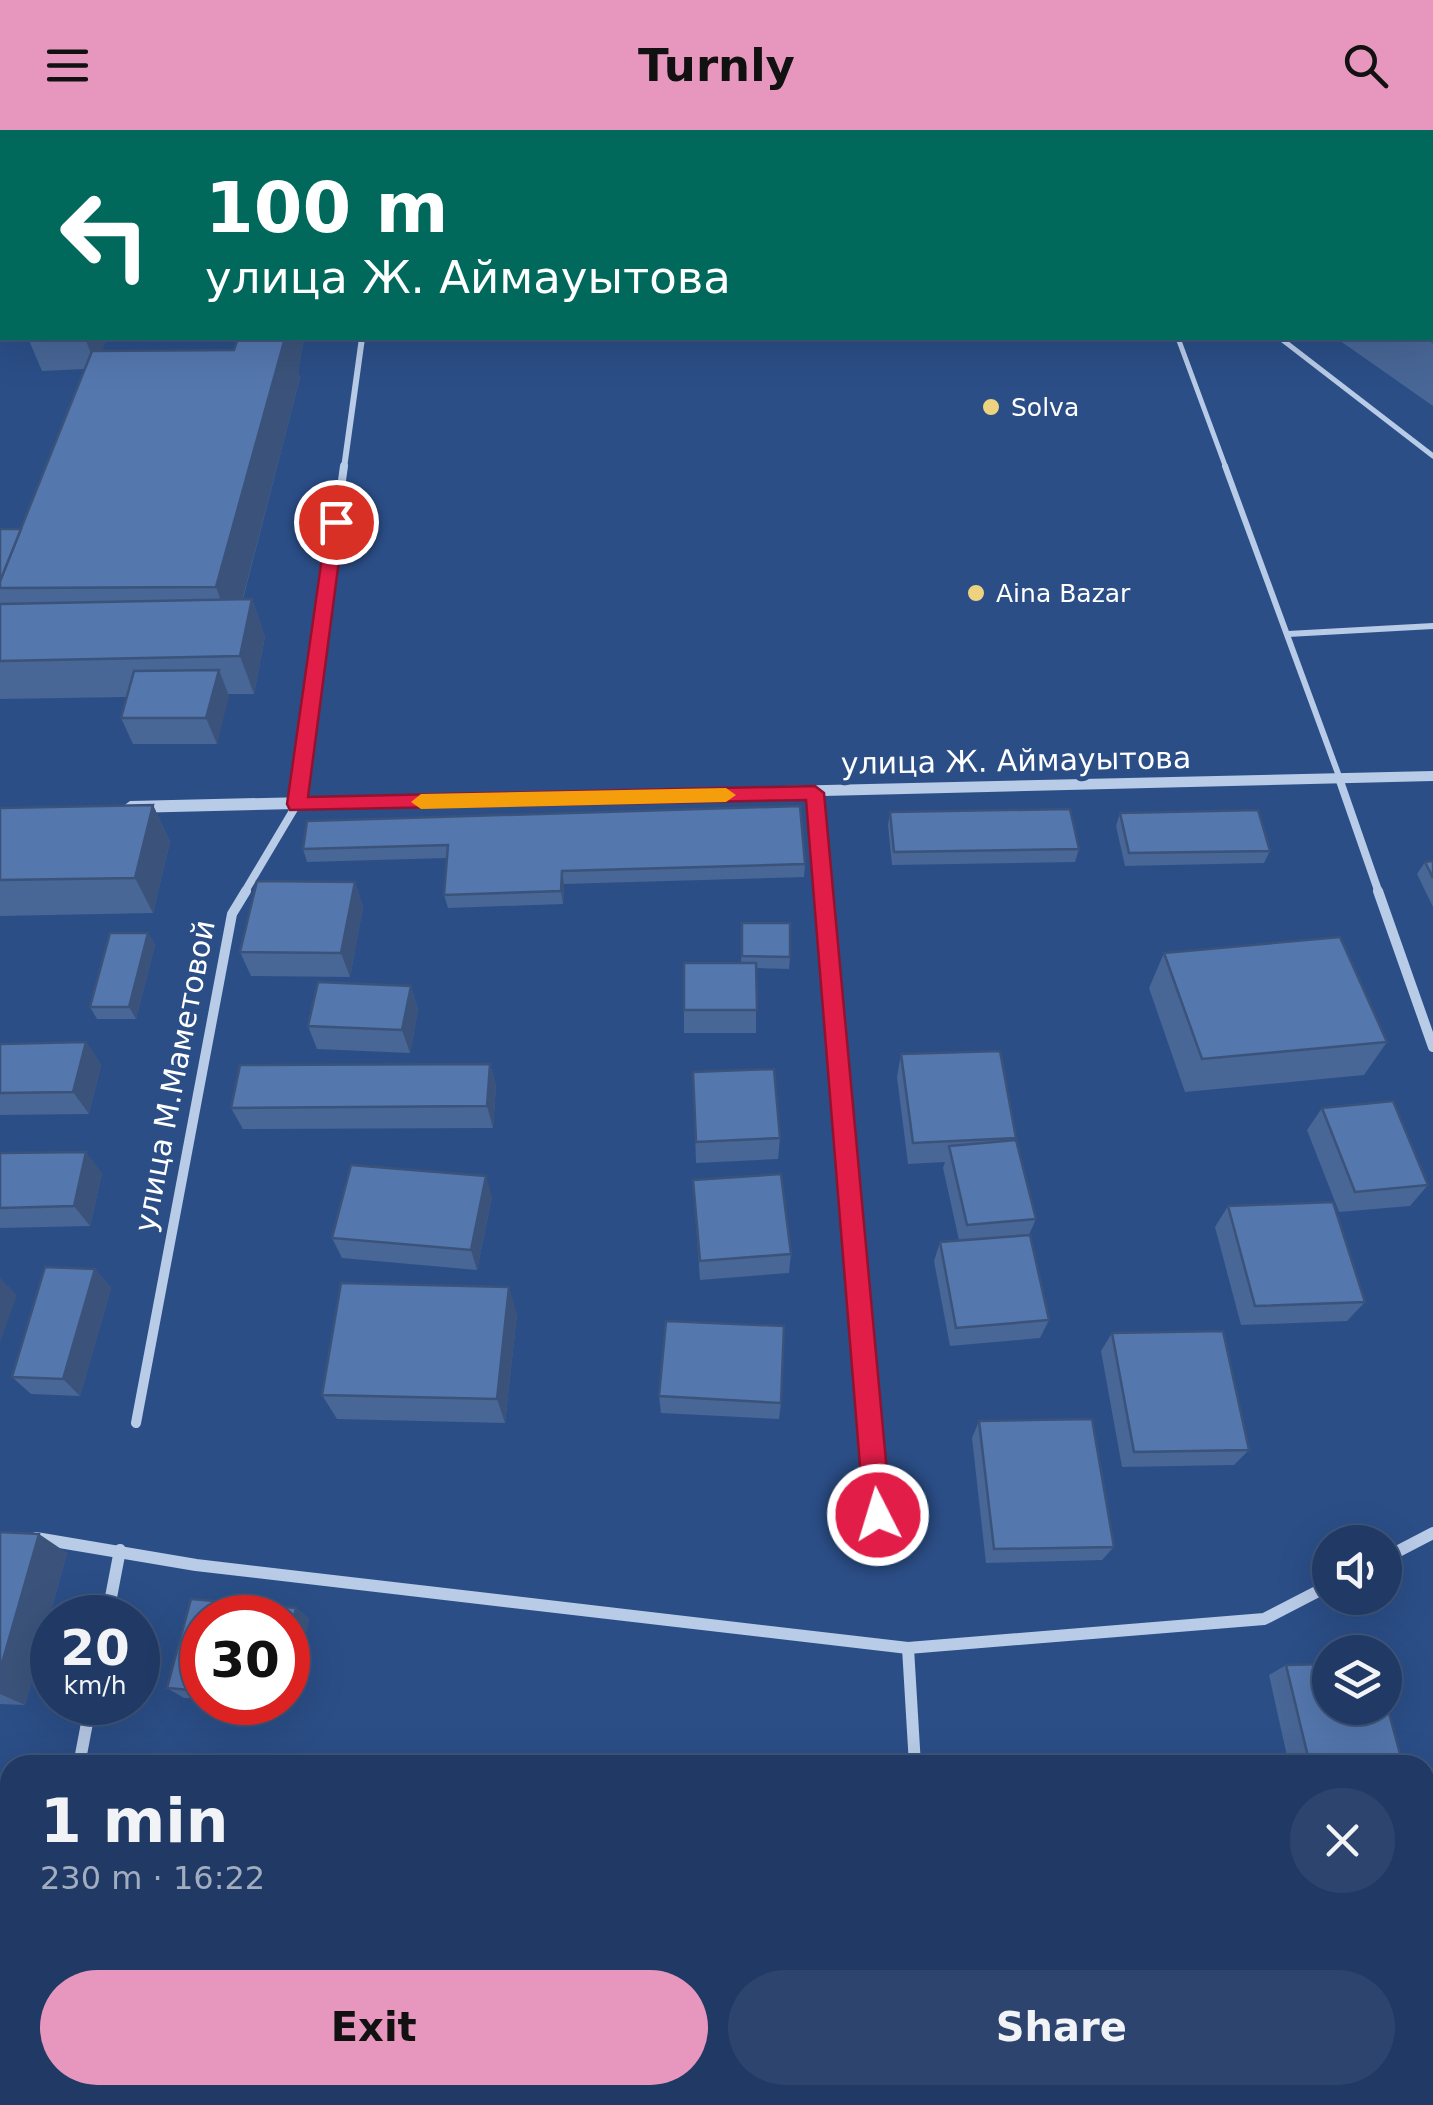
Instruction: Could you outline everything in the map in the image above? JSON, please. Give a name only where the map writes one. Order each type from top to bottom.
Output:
[{"type":"street","name":"улица М.Маметовой","points":[[136,1423],[232,914],[297,804],[362,340]]},
{"type":"street","name":"улица Ж. Аймауытова","points":[[119,807],[1433,776]]},
{"type":"street","points":[[1340,781],[1433,1047]]},
{"type":"street","points":[[815,793],[881,1553]]},
{"type":"street","points":[[1402,1550],[1433,1534]]},
{"type":"street","points":[[17,1536],[196,1564],[908,1648],[1264,1619],[1312,1595]]},
{"type":"street","points":[[111,1595],[120,1550]]},
{"type":"street","points":[[908,1648],[914,1755]]},
{"type":"street","points":[[81,1755],[87,1725]]},
{"type":"lane","points":[[1179,340],[1340,781]]},
{"type":"lane","points":[[1283,340],[1433,456]]},
{"type":"lane","points":[[1288,634],[1433,626]]},
{"type":"building","points":[[237,340],[284,340],[216,587],[0,588],[92,351],[234,350]]},
{"type":"building","points":[[0,529],[21,529],[0,581]]},
{"type":"building","points":[[252,599],[240,656],[0,661],[0,604]]},
{"type":"building","points":[[219,670],[206,718],[121,718],[134,671]]},
{"type":"building","points":[[153,805],[135,878],[0,880],[0,808]]},
{"type":"building","points":[[800,806],[805,864],[562,871],[561,891],[444,895],[448,845],[303,849],[307,821]]},
{"type":"building","points":[[1070,809],[1079,849],[894,852],[890,812]]},
{"type":"building","points":[[1258,810],[1270,851],[1129,853],[1120,813]]},
{"type":"building","points":[[1433,861],[1433,878],[1425,862]]},
{"type":"building","points":[[257,881],[355,882],[341,953],[240,952]]},
{"type":"building","points":[[742,923],[790,923],[790,957],[742,956]]},
{"type":"building","points":[[110,933],[148,933],[129,1007],[90,1007]]},
{"type":"building","points":[[1340,937],[1387,1042],[1202,1059],[1164,953]]},
{"type":"building","points":[[684,963],[756,963],[757,1010],[684,1010]]},
{"type":"building","points":[[318,982],[411,986],[402,1030],[308,1026]]},
{"type":"building","points":[[86,1042],[73,1092],[0,1093],[0,1044]]},
{"type":"building","points":[[1000,1051],[1016,1138],[913,1143],[901,1054]]},
{"type":"building","points":[[490,1064],[487,1106],[231,1108],[240,1065]]},
{"type":"building","points":[[774,1069],[780,1138],[696,1142],[693,1072]]},
{"type":"building","points":[[1393,1101],[1428,1185],[1355,1192],[1322,1108]]},
{"type":"building","points":[[1016,1140],[1036,1219],[967,1225],[949,1146]]},
{"type":"building","points":[[86,1152],[74,1206],[0,1208],[0,1153]]},
{"type":"building","points":[[351,1165],[486,1176],[471,1250],[332,1238]]},
{"type":"building","points":[[781,1174],[791,1254],[700,1261],[693,1180]]},
{"type":"building","points":[[1333,1202],[1365,1302],[1255,1306],[1228,1206]]},
{"type":"building","points":[[1030,1235],[1049,1320],[956,1328],[940,1242]]},
{"type":"building","points":[[45,1267],[95,1269],[63,1379],[12,1377]]},
{"type":"building","points":[[341,1283],[509,1287],[497,1399],[322,1395]]},
{"type":"building","points":[[666,1321],[784,1326],[781,1403],[659,1396]]},
{"type":"building","points":[[1223,1331],[1249,1450],[1134,1452],[1112,1333]]},
{"type":"building","points":[[1092,1419],[1114,1547],[994,1549],[979,1421]]},
{"type":"building","points":[[0,1532],[39,1534],[0,1670]]},
{"type":"building","points":[[180,1640],[180,1689],[167,1688]]},
{"type":"building","points":[[1312,1664],[1312,1725],[1392,1725],[1400,1755],[1308,1755],[1286,1665]]},
{"type":"slow traffic","points":[[421,802],[726,795]]},
{"type":"place","name":"Solva","points":[[991,407]]},
{"type":"place","name":"Aina Bazar","points":[[976,593]]},
{"type":"route","points":[[336,522],[297,804],[815,793],[878,1515]]}]
